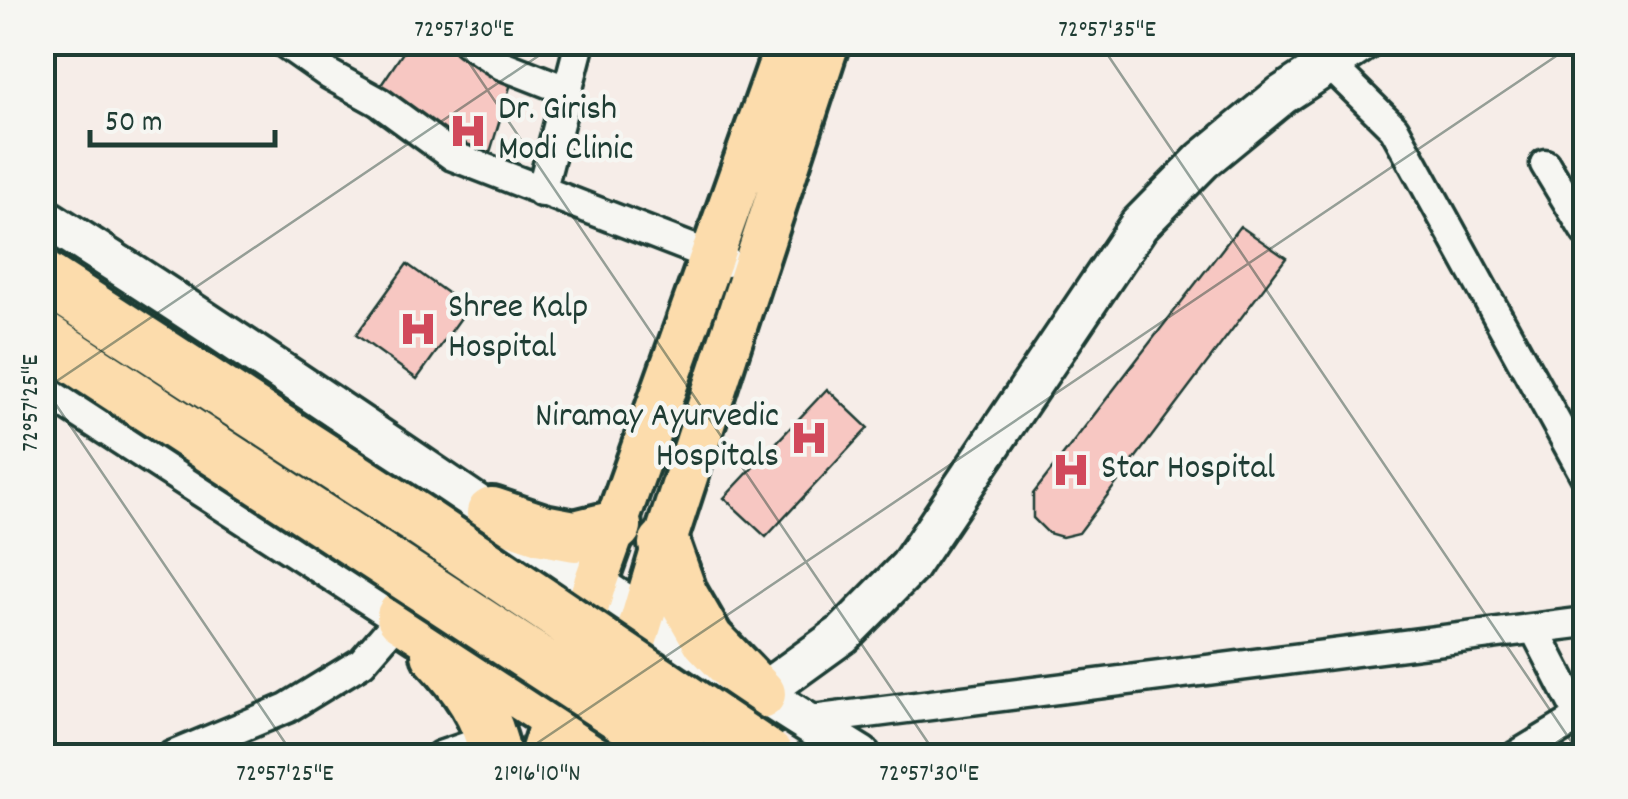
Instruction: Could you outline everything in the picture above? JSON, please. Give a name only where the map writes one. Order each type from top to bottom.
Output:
[{"type":"highway","points":[[42,276],[417,519],[768,756]]},
{"type":"highway","points":[[42,336],[682,756]]},
{"type":"highway","points":[[492,513],[575,536],[616,526]]},
{"type":"highway","points":[[664,544],[682,595],[708,640],[760,694]]},
{"type":"highway","points":[[402,616],[548,736],[607,754]]},
{"type":"highway","points":[[402,616],[469,689],[493,747]]},
{"type":"main road","points":[[548,736],[595,583],[788,42]]},
{"type":"main road","points":[[607,754],[664,544],[828,42]]},
{"type":"street","points":[[283,42],[330,75],[379,102],[454,156],[714,258],[755,270]]},
{"type":"street","points":[[468,42],[502,65],[566,90]]},
{"type":"street","points":[[541,192],[580,42]]},
{"type":"street","points":[[760,694],[843,634],[909,567],[1139,225],[1203,160],[1282,95],[1363,42]]},
{"type":"street","points":[[1330,64],[1394,128],[1586,477]]},
{"type":"street","points":[[1545,164],[1586,232]]},
{"type":"street","points":[[42,216],[212,322],[643,616],[861,756]]},
{"type":"street","points":[[42,383],[402,616],[362,662],[347,672],[287,708],[172,756]]},
{"type":"street","points":[[804,721],[1586,622]]},
{"type":"street","points":[[1516,756],[1580,717],[1535,630]]},
{"type":"street","points":[[440,756],[493,747]]},
{"type":"building","points":[[410,42],[461,42],[513,77],[487,162],[379,88]]},
{"type":"building","points":[[475,42],[520,42],[504,64]]},
{"type":"building","points":[[1240,226],[1286,258],[1079,533],[1062,537],[1048,533],[1033,518],[1033,494]]},
{"type":"building","points":[[407,264],[468,308],[417,379],[356,335]]},
{"type":"building","points":[[827,389],[868,428],[766,537],[724,498]]},
{"type":"place","name":"Dr. Girish Modi Clinic","points":[[468,131]]},
{"type":"place","name":"Shree Kalp Hospital","points":[[418,329]]},
{"type":"place","name":"Niramay Ayurvedic Hospitals","points":[[809,438]]},
{"type":"place","name":"Star Hospital","points":[[1071,470]]}]
